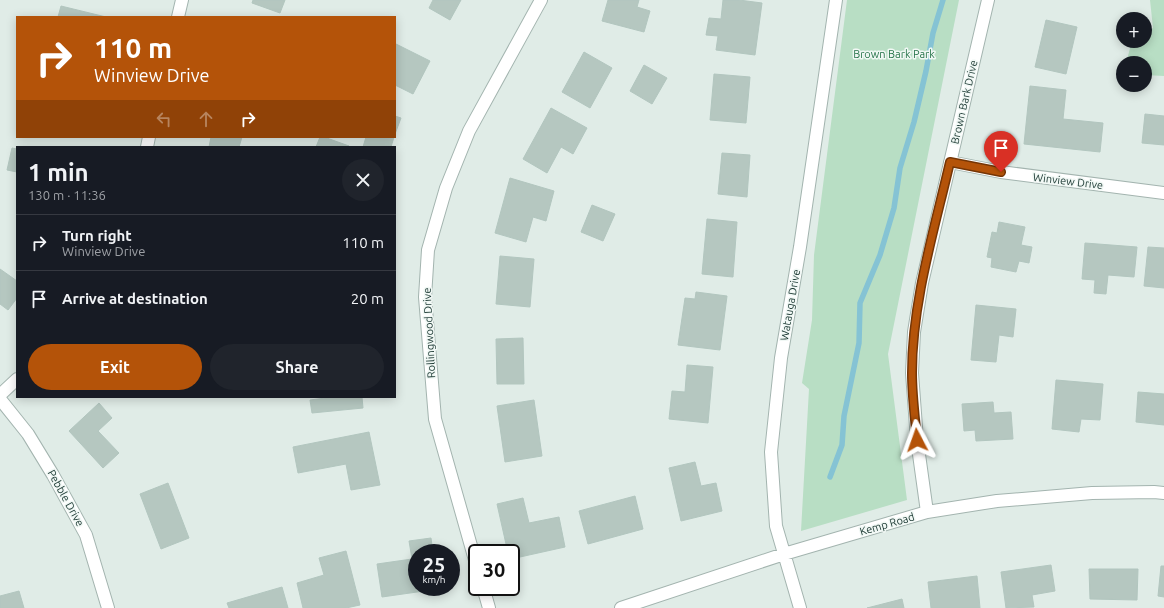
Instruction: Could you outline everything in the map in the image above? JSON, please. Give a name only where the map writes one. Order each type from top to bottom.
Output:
[{"type":"street","points":[[178,16],[182,0]]},
{"type":"street","name":"Rollingwood Drive","points":[[470,544],[435,419],[425,297],[428,250],[446,188],[469,131],[541,0]]},
{"type":"street","name":"Watauga Drive","points":[[800,608],[776,526],[771,452],[781,358],[800,247],[836,0]]},
{"type":"street","name":"Brown Bark Drive","points":[[927,512],[917,440],[912,373],[914,332],[922,283],[988,0]]},
{"type":"street","name":"Winview Drive","points":[[950,162],[1001,172],[1164,194]]},
{"type":"street","points":[[0,395],[16,380]]},
{"type":"street","name":"Pebble Drive","points":[[0,399],[28,434],[41,454],[86,535],[108,608]]},
{"type":"street","name":"Kemp Road","points":[[621,608],[784,554],[927,512],[997,501],[1092,492],[1164,493]]},
{"type":"street","points":[[486,596],[489,608]]},
{"type":"green space","name":"Brown Bark Park","points":[[847,0],[959,0],[888,354],[907,500],[801,531],[809,389],[802,383],[812,320],[814,255]]},
{"type":"green space","points":[[1150,0],[1164,0],[1164,76],[1152,75],[1152,56],[1128,56],[1130,48],[1152,48],[1153,28]]},
{"type":"building","points":[[253,0],[285,0],[280,13],[252,3]]},
{"type":"building","points":[[433,0],[461,0],[450,20],[429,8]]},
{"type":"building","points":[[608,0],[639,0],[637,7],[650,11],[644,32],[602,21]]},
{"type":"building","points":[[723,0],[739,0],[762,3],[755,55],[716,50],[718,36],[706,35],[709,18],[721,19]]},
{"type":"building","points":[[61,6],[102,16],[58,16]]},
{"type":"building","points":[[1046,20],[1077,27],[1066,74],[1035,67]]},
{"type":"building","points":[[396,44],[430,61],[413,94],[396,86]]},
{"type":"building","points":[[584,52],[612,68],[590,108],[562,92]]},
{"type":"building","points":[[644,65],[667,78],[652,104],[630,91]]},
{"type":"building","points":[[714,74],[750,77],[746,123],[710,120]]},
{"type":"building","points":[[1030,86],[1066,90],[1063,119],[1103,123],[1100,152],[1024,144]]},
{"type":"building","points":[[551,108],[587,128],[573,154],[561,147],[547,173],[523,159]]},
{"type":"building","points":[[1145,114],[1164,116],[1164,145],[1142,143]]},
{"type":"building","points":[[396,116],[401,118],[396,131]]},
{"type":"building","points":[[211,138],[242,138],[239,146],[209,146]]},
{"type":"building","points":[[320,138],[327,138],[349,146],[316,146]]},
{"type":"building","points":[[366,138],[394,138],[391,146],[363,146]]},
{"type":"building","points":[[12,148],[16,149],[16,172],[7,170]]},
{"type":"building","points":[[722,153],[750,155],[747,197],[718,194]]},
{"type":"building","points":[[510,178],[554,191],[546,221],[533,217],[526,242],[495,233]]},
{"type":"building","points":[[592,205],[615,214],[603,241],[581,232]]},
{"type":"building","points":[[707,219],[737,222],[733,277],[702,274]]},
{"type":"building","points":[[999,222],[1025,227],[1021,245],[1032,247],[1029,263],[1019,261],[1016,272],[991,267],[992,258],[987,257],[992,232],[997,233]]},
{"type":"building","points":[[1085,243],[1137,247],[1134,277],[1108,275],[1106,294],[1094,293],[1095,280],[1082,279]]},
{"type":"building","points":[[1148,247],[1164,248],[1164,288],[1144,286]]},
{"type":"building","points":[[500,256],[534,259],[530,307],[496,304]]},
{"type":"building","points":[[0,269],[16,280],[16,299],[8,310],[0,304]]},
{"type":"building","points":[[696,292],[727,296],[720,350],[678,345],[685,298],[695,299]]},
{"type":"building","points":[[976,305],[1016,309],[1013,337],[999,335],[996,362],[971,360]]},
{"type":"building","points":[[523,338],[524,384],[497,384],[496,339]]},
{"type":"building","points":[[687,365],[713,367],[708,423],[669,419],[672,391],[685,392]]},
{"type":"building","points":[[1056,380],[1103,384],[1100,420],[1081,419],[1079,432],[1052,429]]},
{"type":"building","points":[[1138,392],[1164,394],[1164,425],[1136,422]]},
{"type":"building","points":[[325,398],[362,398],[363,408],[312,413],[310,400]]},
{"type":"building","points":[[534,400],[542,456],[505,462],[497,406]]},
{"type":"building","points":[[993,402],[994,413],[1011,412],[1013,439],[976,441],[975,430],[964,431],[962,404]]},
{"type":"building","points":[[99,403],[112,418],[98,431],[119,453],[103,468],[69,431]]},
{"type":"building","points":[[369,432],[380,485],[351,490],[346,464],[298,473],[293,447]]},
{"type":"building","points":[[695,462],[701,486],[716,483],[722,511],[681,521],[669,468]]},
{"type":"building","points":[[168,483],[189,538],[161,549],[140,494]]},
{"type":"building","points":[[635,496],[643,529],[588,544],[579,511]]},
{"type":"building","points":[[523,498],[529,523],[559,517],[565,547],[520,557],[520,544],[506,544],[497,504]]},
{"type":"building","points":[[431,538],[432,544],[410,544],[409,541]]},
{"type":"building","points":[[346,551],[360,605],[346,608],[303,608],[297,583],[324,575],[319,558]]},
{"type":"building","points":[[408,560],[408,593],[382,597],[377,564]]},
{"type":"building","points":[[1051,565],[1055,591],[1032,595],[1034,607],[1006,608],[1001,572]]},
{"type":"building","points":[[1161,566],[1164,566],[1164,597],[1158,596]]},
{"type":"building","points":[[1089,569],[1138,569],[1137,600],[1090,599]]},
{"type":"building","points":[[977,576],[980,608],[931,608],[928,582]]},
{"type":"building","points":[[282,587],[288,608],[229,608],[227,603]]},
{"type":"building","points":[[19,591],[24,608],[0,608],[0,596]]},
{"type":"building","points":[[902,599],[904,608],[867,608]]},
{"type":"waterway","points":[[830,477],[842,445],[844,416],[859,343],[860,303],[880,255],[894,208],[900,168],[914,122],[933,33],[943,0]]},
{"type":"route","points":[[917,440],[912,373],[914,332],[922,283],[950,162],[1001,172]]}]
